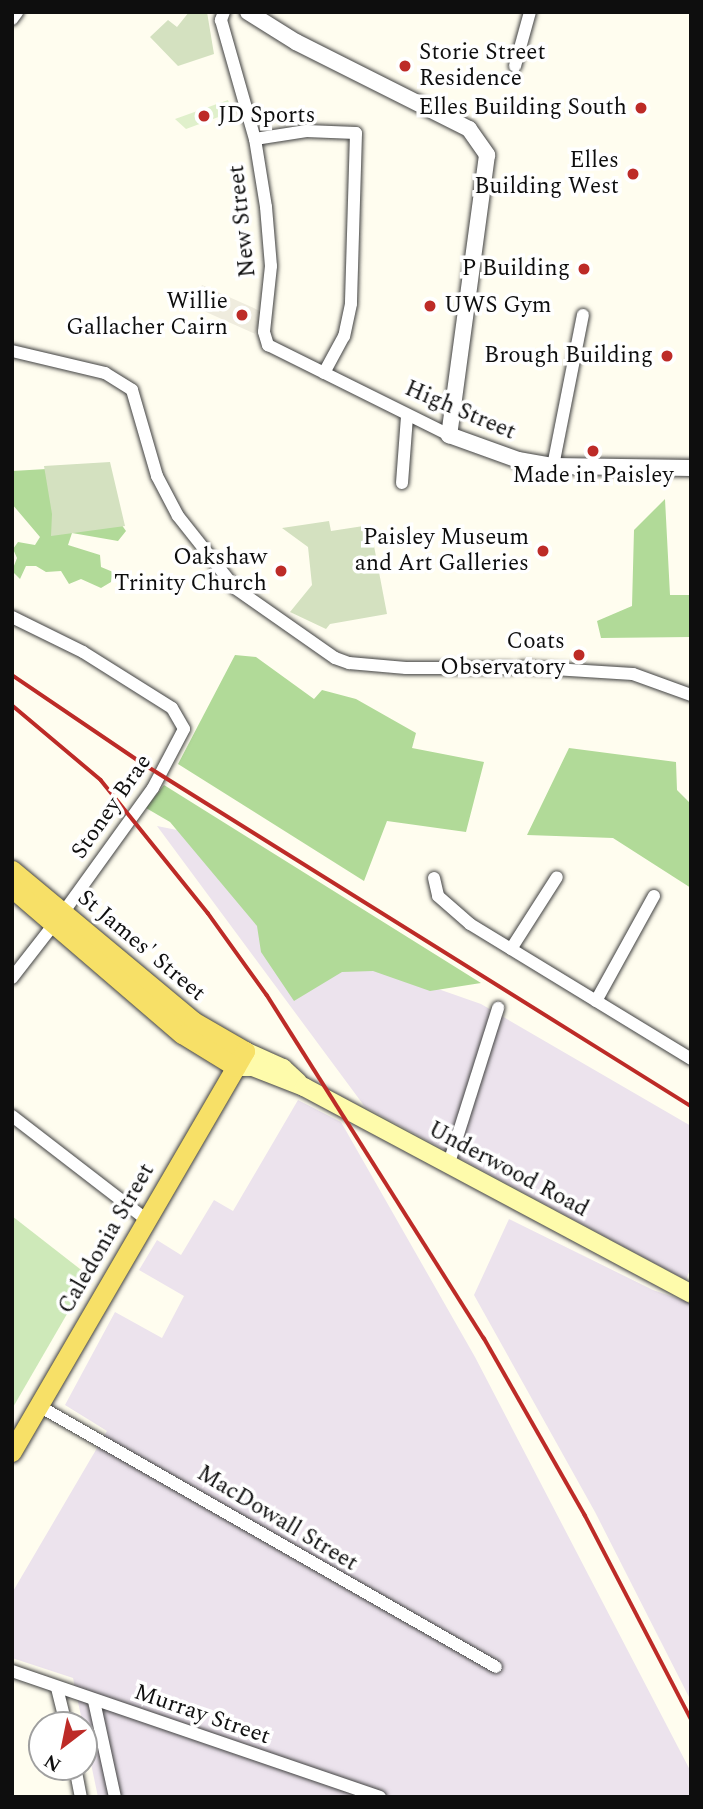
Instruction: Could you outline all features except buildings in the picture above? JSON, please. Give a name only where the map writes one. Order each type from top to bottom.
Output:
[{"type":"main road","name":"St James' Street","points":[[12,870],[182,1034],[240,1059]]},
{"type":"main road","name":"St James' Street","points":[[12,888],[59,918]]},
{"type":"main road","name":"Underwood Road","points":[[240,1059],[303,1087],[691,1294]]},
{"type":"main road","name":"Caledonia Street","points":[[12,1452],[240,1059]]},
{"type":"street","points":[[12,19],[17,12]]},
{"type":"street","name":"New Street","points":[[225,12],[221,20],[229,54],[255,139],[271,267],[264,332],[268,345]]},
{"type":"street","points":[[248,12],[296,42],[468,130],[487,155],[487,171],[449,435]]},
{"type":"street","points":[[515,66],[530,12]]},
{"type":"street","points":[[255,139],[306,131],[356,133],[351,304],[344,336],[324,373]]},
{"type":"street","points":[[553,466],[583,315]]},
{"type":"street","name":"High Street","points":[[268,345],[407,416],[449,435],[518,460],[553,466],[691,468]]},
{"type":"street","points":[[12,351],[105,373],[132,390],[157,476],[178,516],[235,588],[278,620],[349,663],[632,674],[691,695]]},
{"type":"street","points":[[402,483],[407,416]]},
{"type":"street","name":"Stoney Brae","points":[[12,617],[83,652],[172,708],[183,721],[183,736],[173,757],[59,918],[12,978]]},
{"type":"street","points":[[434,877],[438,897],[470,924],[690,1057]]},
{"type":"street","points":[[511,949],[557,877]]},
{"type":"street","points":[[596,1001],[654,896]]},
{"type":"street","points":[[448,1166],[498,1008]]},
{"type":"street","points":[[12,1116],[147,1220]]},
{"type":"street","name":"MacDowall Street","points":[[39,1406],[496,1667]]},
{"type":"street","name":"Murray Street","points":[[12,1671],[380,1797]]},
{"type":"street","points":[[57,1688],[63,1711]]},
{"type":"street","points":[[94,1701],[115,1797]]},
{"type":"shaded area","points":[[202,285],[264,313],[255,334],[193,306]]},
{"type":"shaded area","points":[[157,826],[187,832],[384,970],[481,1004],[691,1126],[691,1267],[686,1280],[365,1107]]},
{"type":"shaded area","points":[[298,1100],[341,1122],[475,1357],[691,1772],[691,1797],[98,1797],[95,1781],[98,1781],[98,1711],[80,1711],[73,1678],[12,1658],[12,1593],[107,1431],[65,1405],[115,1312],[162,1338],[184,1296],[139,1270],[157,1240],[181,1255],[214,1200],[233,1211]]},
{"type":"shaded area","points":[[509,1219],[653,1290],[691,1303],[691,1701],[595,1512],[474,1295]]},
{"type":"green space","points":[[189,12],[207,12],[214,54],[178,66],[150,37],[168,20],[177,27]]},
{"type":"green space","name":"JD Sports","points":[[228,100],[232,112],[186,129],[175,119]]},
{"type":"green space","points":[[110,462],[125,526],[51,536],[52,514],[44,466]]},
{"type":"green space","points":[[81,467],[126,531],[118,541],[72,533],[68,545],[100,555],[101,567],[113,572],[111,582],[101,588],[81,579],[69,584],[61,571],[46,572],[36,566],[26,566],[20,579],[12,571],[17,558],[13,549],[18,542],[35,545],[40,537],[12,504],[12,471]]},
{"type":"green space","points":[[665,499],[670,595],[691,595],[691,637],[601,638],[597,621],[632,606],[634,530]]},
{"type":"green space","points":[[329,521],[331,531],[370,525],[387,614],[330,624],[326,629],[290,612],[312,585],[308,547],[282,528]]},
{"type":"green space","points":[[235,655],[256,657],[314,699],[322,690],[356,699],[416,733],[412,748],[484,762],[466,832],[387,821],[364,881],[178,764]]},
{"type":"green space","points":[[569,748],[676,762],[677,790],[691,804],[691,888],[613,838],[527,835]]},
{"type":"green space","points":[[164,785],[481,983],[430,991],[373,971],[342,972],[294,1001],[261,952],[257,926],[170,822],[146,808]]},
{"type":"green space","points":[[12,1216],[89,1276],[12,1409]]},
{"type":"railway","points":[[12,675],[142,763],[691,1106]]},
{"type":"railway","points":[[12,705],[101,780],[208,913],[267,995],[484,1338],[585,1515],[691,1719]]},
{"type":"place","name":"Storie Street Residence","points":[[405,66]]},
{"type":"place","name":"Elles Building South","points":[[641,108]]},
{"type":"place","name":"JD Sports","points":[[204,116]]},
{"type":"place","name":"Elles Building West","points":[[633,174]]},
{"type":"place","name":"P Building","points":[[584,269]]},
{"type":"place","name":"UWS Gym","points":[[430,306]]},
{"type":"place","name":"Willie Gallacher Cairn","points":[[242,315]]},
{"type":"place","name":"Brough Building","points":[[667,356]]},
{"type":"place","name":"Made in Paisley","points":[[593,451]]},
{"type":"place","name":"Paisley Museum and Art Galleries","points":[[543,551]]},
{"type":"place","name":"Oakshaw Trinity Church","points":[[281,571]]},
{"type":"place","name":"Coats Observatory","points":[[579,655]]}]
